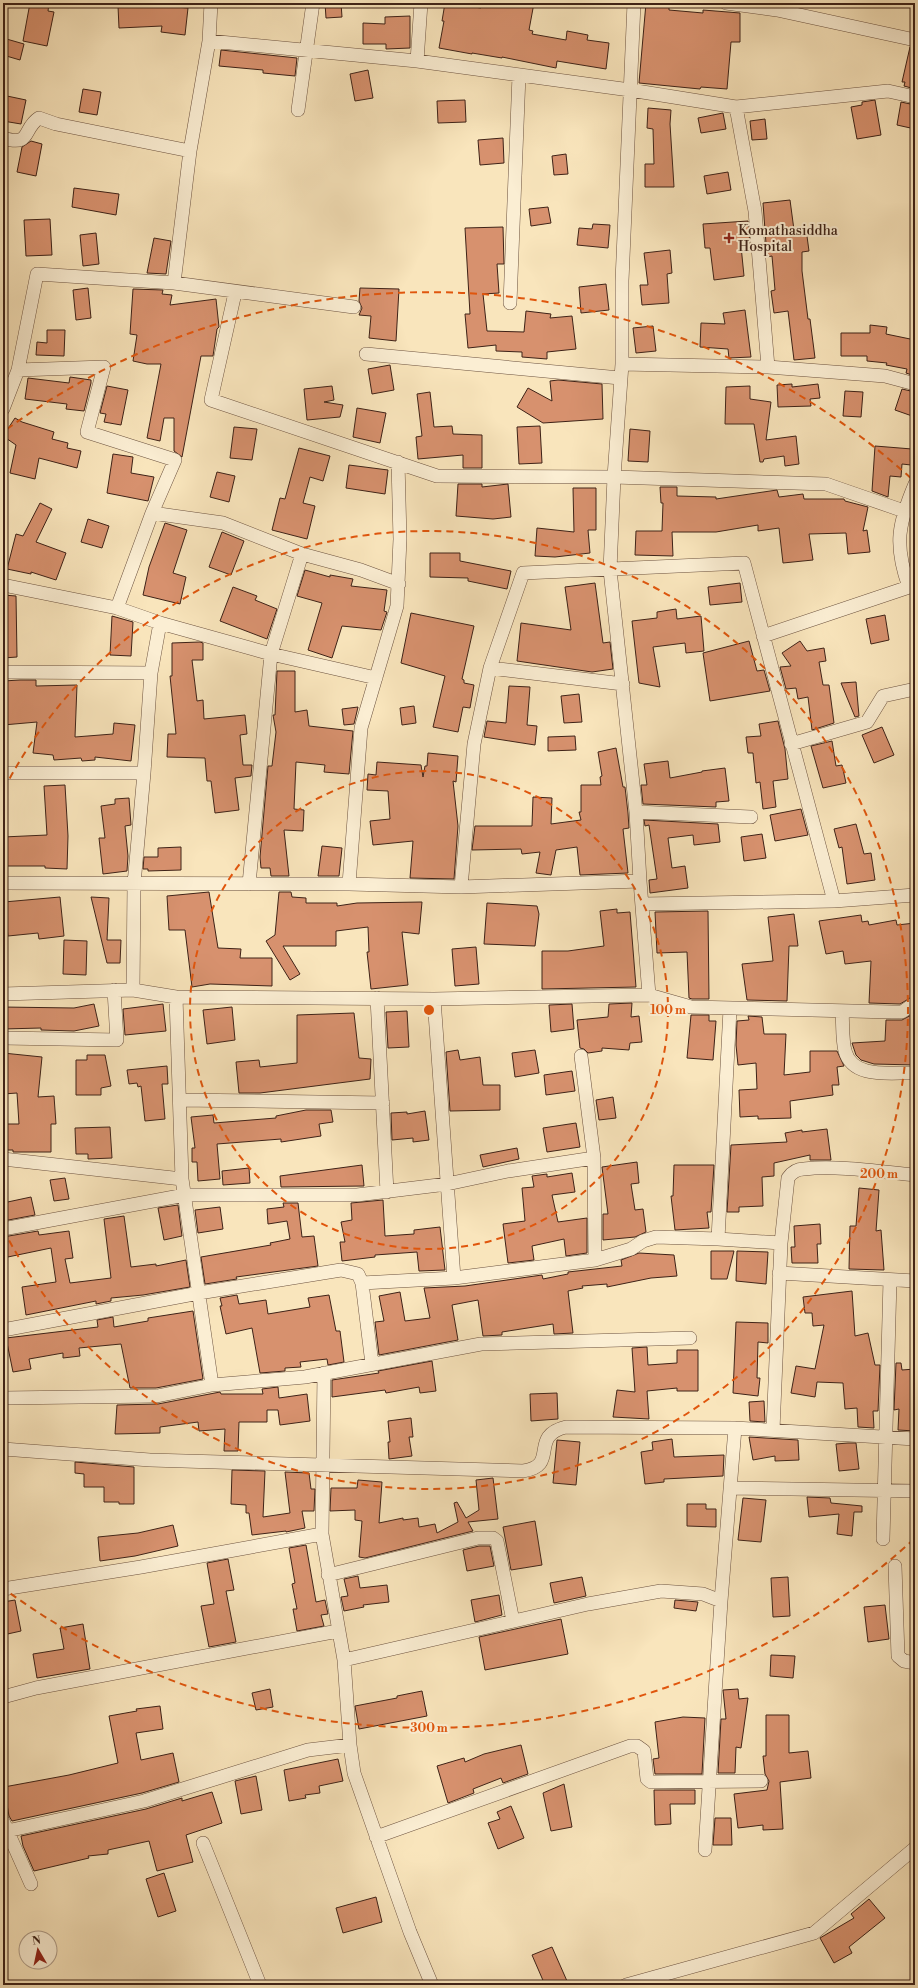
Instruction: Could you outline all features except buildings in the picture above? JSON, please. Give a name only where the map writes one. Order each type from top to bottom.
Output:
[{"type":"street","points":[[174,283],[190,151],[209,42],[211,3]]},
{"type":"street","points":[[298,110],[313,3]]},
{"type":"street","points":[[417,61],[421,3]]},
{"type":"street","points":[[634,3],[622,281],[622,364],[614,477],[610,570],[636,812],[649,995]]},
{"type":"street","points":[[726,3],[777,7],[915,40]]},
{"type":"street","points":[[209,42],[417,61],[630,90],[736,107],[888,91],[915,97]]},
{"type":"street","points":[[510,304],[519,75]]},
{"type":"street","points":[[736,107],[755,211],[768,367]]},
{"type":"street","points":[[3,138],[12,141],[21,140],[26,137],[34,122],[39,118],[56,124],[190,151]]},
{"type":"street","points":[[3,409],[18,370],[37,274],[174,283],[235,293],[354,307]]},
{"type":"street","points":[[235,293],[211,400],[437,476],[614,477],[826,484],[904,511]]},
{"type":"street","points":[[366,354],[620,378]]},
{"type":"street","points":[[622,364],[768,367],[885,376],[915,384]]},
{"type":"street","points":[[18,370],[104,368],[87,432],[175,460],[152,513],[117,608]]},
{"type":"street","points":[[348,884],[361,728],[398,606],[398,462]]},
{"type":"street","points":[[763,636],[912,586],[902,567],[899,549],[904,511],[915,484]]},
{"type":"street","points":[[152,513],[223,523],[302,554],[361,570],[399,584]]},
{"type":"street","points":[[249,884],[272,654],[302,554]]},
{"type":"street","points":[[461,887],[474,744],[490,668],[523,573],[744,563],[834,901]]},
{"type":"street","points":[[3,585],[117,608],[160,623],[272,654],[376,678]]},
{"type":"street","points":[[133,990],[134,884],[144,773],[150,673],[160,623]]},
{"type":"street","points":[[490,668],[623,684]]},
{"type":"street","points":[[3,672],[150,673]]},
{"type":"street","points":[[791,744],[867,722],[883,696],[915,690]]},
{"type":"street","points":[[3,773],[144,773]]},
{"type":"street","points":[[636,812],[751,817]]},
{"type":"street","points":[[3,883],[348,884],[461,887],[640,881]]},
{"type":"street","points":[[642,904],[834,901],[915,895]]},
{"type":"street","points":[[3,1038],[118,1040],[114,990]]},
{"type":"street","points":[[3,994],[133,990],[176,996],[434,999],[649,995],[691,1007],[902,1012],[915,1003]]},
{"type":"street","points":[[176,996],[182,1180],[212,1385]]},
{"type":"street","points":[[378,998],[387,1192]]},
{"type":"street","points":[[434,999],[454,1278]]},
{"type":"street","points":[[718,1239],[730,1009]]},
{"type":"street","points":[[842,1011],[845,1050],[849,1060],[855,1068],[865,1071],[915,1073]]},
{"type":"street","points":[[581,1056],[594,1158],[595,1260]]},
{"type":"street","points":[[180,1100],[383,1103]]},
{"type":"street","points":[[3,1229],[185,1195],[357,1195],[447,1184],[508,1171],[594,1158]]},
{"type":"street","points":[[3,1159],[182,1180]]},
{"type":"street","points":[[773,1430],[781,1243],[787,1183],[791,1173],[803,1168],[844,1169],[915,1175]]},
{"type":"street","points":[[362,1283],[454,1278],[595,1260],[631,1249],[643,1241],[656,1237],[781,1243]]},
{"type":"street","points":[[3,1330],[199,1293],[341,1270],[358,1274],[362,1283],[372,1364]]},
{"type":"street","points":[[779,1273],[915,1281]]},
{"type":"street","points":[[883,1540],[883,1490],[887,1437],[890,1280]]},
{"type":"street","points":[[3,1398],[156,1396],[212,1385],[305,1377],[481,1344],[690,1338]]},
{"type":"street","points":[[324,1373],[322,1534],[344,1660],[350,1745],[354,1773],[376,1837],[432,1985]]},
{"type":"street","points":[[3,1449],[150,1460],[523,1471],[538,1467],[542,1462],[545,1443],[548,1436],[553,1431],[566,1427],[735,1428],[915,1439]]},
{"type":"street","points":[[705,1850],[708,1782],[735,1428]]},
{"type":"street","points":[[731,1488],[915,1491]]},
{"type":"street","points":[[3,1589],[141,1567],[322,1534]]},
{"type":"street","points":[[328,1575],[478,1538],[493,1538],[497,1541],[513,1621]]},
{"type":"street","points":[[895,1566],[898,1656],[904,1661],[915,1663]]},
{"type":"street","points":[[344,1660],[588,1604],[660,1591],[703,1594],[721,1601]]},
{"type":"street","points":[[3,1697],[36,1688],[338,1631]]},
{"type":"street","points":[[31,1884],[5,1826],[144,1801],[308,1750],[350,1745]]},
{"type":"street","points":[[376,1837],[630,1746],[637,1746],[644,1751],[647,1779],[651,1782],[761,1780]]},
{"type":"street","points":[[203,1843],[260,1985]]},
{"type":"street","points":[[626,1985],[814,1933],[915,1848]]},
{"type":"place","name":"Komathasiddha Hospital","points":[[729,238]]}]
